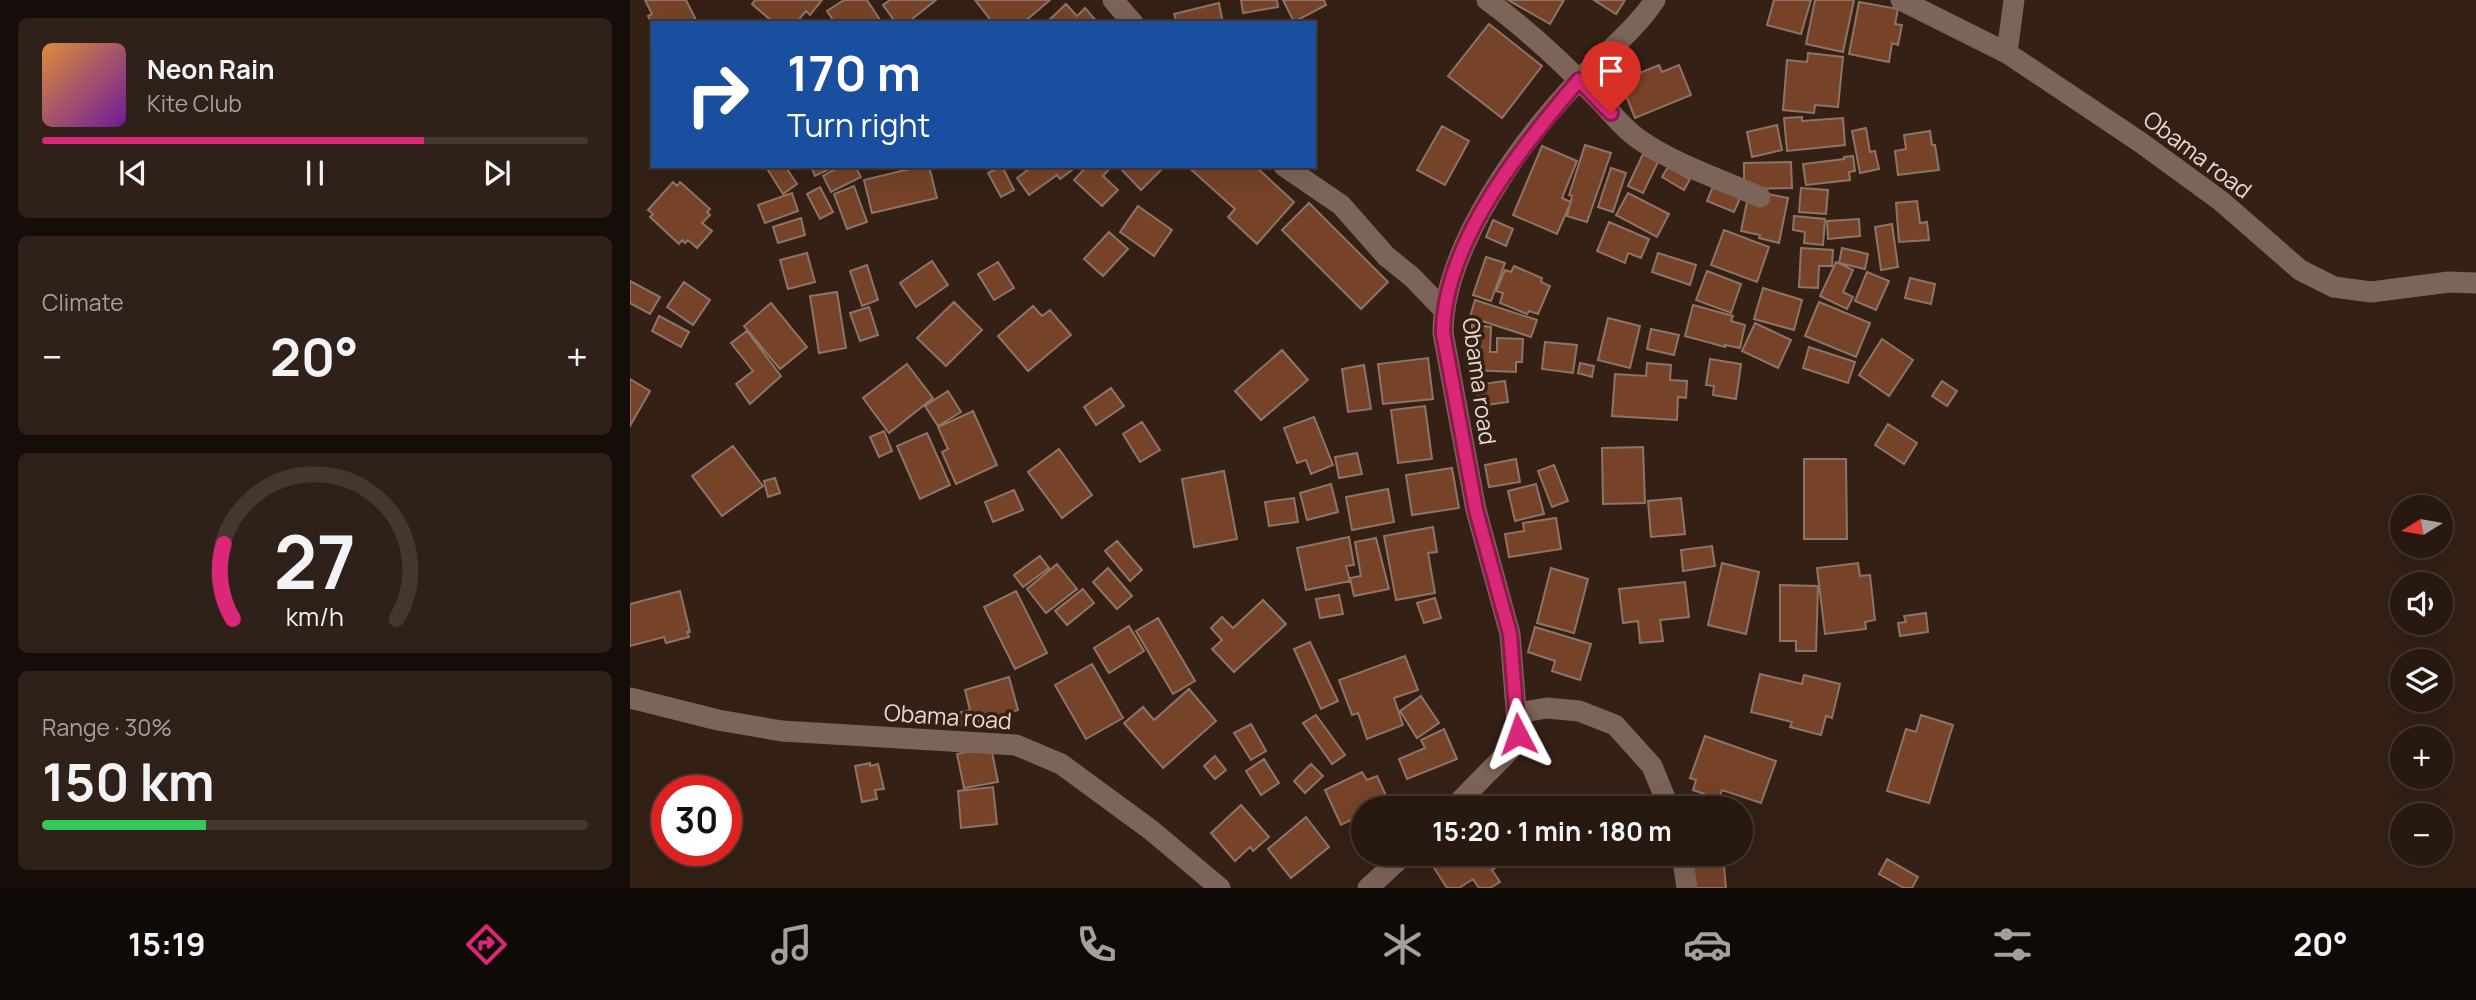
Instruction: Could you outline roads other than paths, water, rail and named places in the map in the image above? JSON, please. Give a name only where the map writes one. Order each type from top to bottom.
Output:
[{"type":"street","points":[[1114,0],[1131,21]]},
{"type":"street","points":[[1487,0],[1514,20],[1579,80],[1621,125],[1641,141],[1760,197]]},
{"type":"street","name":"Obama road","points":[[1465,796],[1511,749],[1518,734],[1510,634],[1473,498],[1443,333],[1443,309],[1456,263],[1498,184],[1537,128],[1655,0]]},
{"type":"street","name":"Obama road","points":[[1901,0],[2007,53],[2140,142],[2211,193],[2300,270],[2334,286],[2371,292],[2449,282],[2476,283]]},
{"type":"street","points":[[2007,53],[2014,0]]},
{"type":"street","points":[[1287,168],[1342,205],[1386,256],[1412,277],[1443,309]]},
{"type":"street","name":"Obama road","points":[[630,698],[718,720],[782,731],[1016,745],[1061,764],[1151,830],[1220,888]]},
{"type":"street","points":[[1517,713],[1547,708],[1579,711],[1615,725],[1652,766],[1664,796]]},
{"type":"street","points":[[1368,888],[1392,866]]},
{"type":"street","points":[[1684,866],[1687,888]]}]
